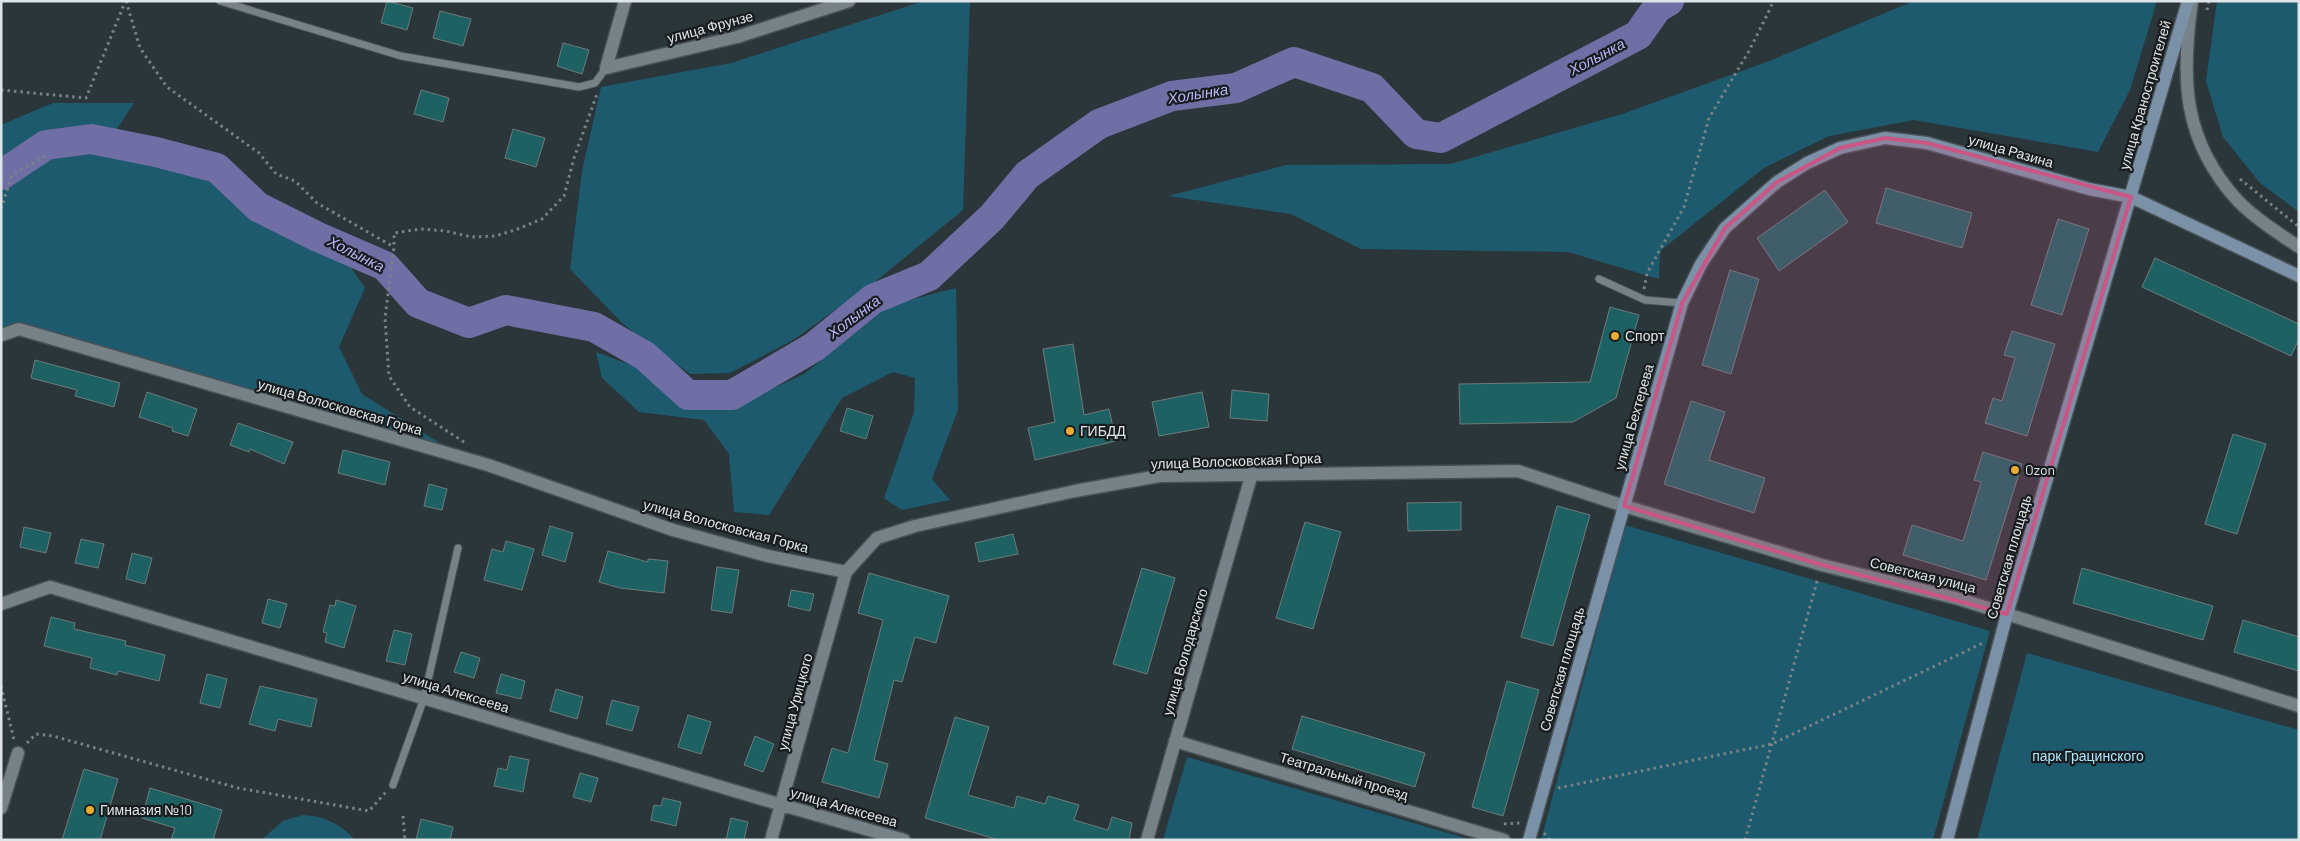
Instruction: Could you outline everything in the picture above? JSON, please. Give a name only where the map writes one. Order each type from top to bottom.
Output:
[{"type":"street","points":[[606,68],[625,1]]},
{"type":"street","name":"улица Фрунзе","points":[[606,68],[737,37],[849,1]]},
{"type":"street","points":[[2190,1],[2186,48],[2187,96],[2201,144],[2214,170],[2238,201],[2258,219],[2299,247]]},
{"type":"street","name":"улица Краностроителей","points":[[2131,197],[2190,1]]},
{"type":"street","name":"улица Разина","points":[[1725,228],[1777,182],[1807,163],[1840,148],[1885,138],[1927,143],[2089,189],[2131,197],[2299,276]]},
{"type":"street","name":"Советская площадь","points":[[1948,840],[2007,614],[2131,197]]},
{"type":"street","name":"улица Бехтерева","points":[[1624,506],[1682,303],[1701,264],[1725,228]]},
{"type":"street","name":"улица Волосковская Горка","points":[[2,335],[19,329],[488,465],[673,530],[768,556],[846,572],[877,538],[915,526],[1075,491],[1159,476],[1252,473],[1518,471],[1624,506]]},
{"type":"street","name":"улица Володарского","points":[[1147,840],[1252,473]]},
{"type":"street","name":"Советская площадь","points":[[1529,840],[1624,506]]},
{"type":"street","name":"Советская улица","points":[[1624,506],[1822,565],[1959,599],[2299,706]]},
{"type":"street","name":"улица Урицкого","points":[[771,840],[846,572]]},
{"type":"street","name":"улица Алексеева","points":[[1,604],[50,587],[904,840]]},
{"type":"street","name":"Театральный проезд","points":[[1175,741],[1504,840]]},
{"type":"street","points":[[1,808],[18,753]]},
{"type":"lane","points":[[220,1],[401,56],[560,84],[579,87],[595,83],[606,68]]},
{"type":"lane","points":[[1599,279],[1645,300],[1682,303]]},
{"type":"lane","points":[[393,785],[424,698],[458,548]]},
{"type":"path","points":[[1,90],[86,98],[125,1]]},
{"type":"path","points":[[125,1],[140,48],[168,87],[259,153],[276,174],[295,181],[317,203],[394,248]]},
{"type":"path","points":[[1645,300],[1647,273],[1684,207],[1709,118],[1749,51],[1771,7],[1772,1]]},
{"type":"path","points":[[2206,18],[2209,1]]},
{"type":"path","points":[[467,444],[410,407],[389,376],[385,318],[394,248],[394,233],[404,230],[446,231],[471,237],[495,236],[542,219],[564,196],[574,158],[606,68]]},
{"type":"path","points":[[1,209],[12,175],[46,156]]},
{"type":"path","points":[[2234,174],[2299,227]]},
{"type":"path","points":[[1745,840],[1822,565]]},
{"type":"path","points":[[1553,789],[1772,744],[1988,641]]},
{"type":"path","points":[[1,686],[18,753]]},
{"type":"path","points":[[18,753],[36,734],[53,736],[238,788],[369,811],[393,785]]},
{"type":"path","points":[[403,816],[405,840]]},
{"type":"highlighted area","points":[[1885,138],[1927,143],[2131,197],[2007,614],[1822,565],[1624,506],[1682,303],[1725,228],[1777,182],[1840,148]]},
{"type":"green space","points":[[924,1],[970,1],[963,210],[876,281],[793,340],[730,373],[690,374],[623,324],[570,269],[582,171],[601,87],[731,63]]},
{"type":"green space","points":[[1914,1],[2157,1],[2130,90],[2098,152],[1914,120],[1829,136],[1764,168],[1660,251],[1659,279],[1568,252],[1361,249],[1291,214],[1168,196],[1286,165],[1451,164],[1622,114],[1764,63]]},
{"type":"green space","points":[[2217,1],[2299,1],[2299,212],[2260,183],[2223,137],[2206,81]]},
{"type":"green space","points":[[53,103],[134,103],[103,150],[206,180],[347,262],[365,288],[339,347],[362,394],[460,456],[12,325],[1,337],[1,125]]},
{"type":"green space","points":[[956,288],[958,410],[932,479],[950,500],[902,510],[884,498],[914,412],[915,378],[893,372],[842,398],[769,515],[734,512],[729,454],[704,420],[639,412],[602,378],[596,352],[647,371],[692,407],[746,401],[804,374],[890,305]]},
{"type":"green space","points":[[1625,525],[1990,631],[1933,840],[1541,840]]},
{"type":"green space","name":"парк Грацинского","points":[[2027,653],[2299,730],[2299,840],[1977,840]]},
{"type":"green space","points":[[1187,757],[1472,840],[1163,840]]},
{"type":"green space","points":[[303,815],[318,817],[332,822],[344,829],[355,840],[261,840],[283,821]]},
{"type":"building","points":[[387,1],[413,8],[407,30],[381,23]]},
{"type":"building","points":[[440,11],[471,19],[463,46],[433,38]]},
{"type":"building","points":[[563,43],[589,50],[582,74],[557,66]]},
{"type":"building","points":[[421,90],[449,98],[443,122],[414,114]]},
{"type":"building","points":[[513,129],[545,138],[536,167],[505,158]]},
{"type":"building","points":[[1886,188],[1972,213],[1962,248],[1876,223]]},
{"type":"building","points":[[1825,190],[1848,222],[1779,271],[1757,238]]},
{"type":"building","points":[[2058,219],[2089,229],[2062,315],[2031,305]]},
{"type":"building","points":[[2155,258],[2299,324],[2299,339],[2291,356],[2142,287]]},
{"type":"building","points":[[1730,270],[1759,279],[1731,374],[1702,365]]},
{"type":"building","points":[[1610,307],[1639,315],[1616,398],[1573,422],[1460,424],[1459,384],[1590,382]]},
{"type":"building","points":[[2012,331],[2055,344],[2027,436],[1985,423],[1993,398],[2002,401],[2015,358],[2004,355]]},
{"type":"building","points":[[1073,344],[1084,415],[1109,409],[1116,441],[1035,460],[1028,428],[1055,422],[1043,349]]},
{"type":"building","points":[[35,360],[120,383],[114,407],[75,396],[77,390],[31,378]]},
{"type":"building","points":[[1232,390],[1269,394],[1267,421],[1230,418]]},
{"type":"building","points":[[147,392],[197,409],[188,436],[172,431],[173,428],[139,417]]},
{"type":"building","points":[[1202,392],[1209,427],[1159,436],[1152,402]]},
{"type":"building","points":[[1691,401],[1725,412],[1709,460],[1765,478],[1754,513],[1664,484]]},
{"type":"building","points":[[847,408],[873,416],[866,439],[840,431]]},
{"type":"building","points":[[238,423],[293,442],[284,464],[250,449],[249,452],[230,445]]},
{"type":"building","points":[[2233,434],[2266,444],[2237,534],[2205,524]]},
{"type":"building","points":[[343,450],[390,462],[385,485],[338,473]]},
{"type":"building","points":[[1983,452],[2022,464],[1986,580],[1903,555],[1912,525],[1963,541],[1981,482],[1974,480]]},
{"type":"building","points":[[429,484],[447,489],[442,510],[424,506]]},
{"type":"building","points":[[1461,502],[1461,530],[1408,531],[1407,503]]},
{"type":"building","points":[[1557,506],[1590,515],[1553,646],[1521,637]]},
{"type":"building","points":[[1305,522],[1341,532],[1313,629],[1276,618]]},
{"type":"building","points":[[550,526],[573,533],[565,562],[542,555]]},
{"type":"building","points":[[24,527],[51,533],[46,553],[20,547]]},
{"type":"building","points":[[1013,534],[1018,554],[979,562],[975,543]]},
{"type":"building","points":[[81,539],[104,544],[98,568],[75,563]]},
{"type":"building","points":[[506,541],[534,549],[522,590],[484,580],[492,549],[503,552]]},
{"type":"building","points":[[608,551],[648,562],[648,559],[668,561],[664,593],[620,588],[599,582]]},
{"type":"building","points":[[132,553],[152,558],[145,584],[126,579]]},
{"type":"building","points":[[717,567],[739,570],[732,613],[711,610]]},
{"type":"building","points":[[1142,568],[1175,578],[1147,674],[1113,664]]},
{"type":"building","points":[[2082,568],[2213,606],[2203,640],[2073,603]]},
{"type":"building","points":[[869,573],[949,596],[936,643],[915,637],[902,682],[894,680],[874,760],[888,764],[879,798],[822,782],[832,748],[848,753],[883,620],[858,613]]},
{"type":"building","points":[[791,590],[814,594],[810,611],[788,606]]},
{"type":"building","points":[[268,599],[287,604],[280,628],[262,623]]},
{"type":"building","points":[[336,600],[356,606],[344,648],[325,642],[327,633],[323,632],[330,605],[335,606]]},
{"type":"building","points":[[51,617],[75,623],[74,629],[126,641],[125,645],[165,655],[159,681],[118,671],[117,675],[90,668],[92,658],[44,646]]},
{"type":"building","points":[[2243,620],[2299,637],[2299,671],[2234,652]]},
{"type":"building","points":[[394,630],[412,634],[405,665],[386,661]]},
{"type":"building","points":[[461,652],[480,658],[474,678],[454,672]]},
{"type":"building","points":[[207,674],[227,679],[220,708],[200,703]]},
{"type":"building","points":[[501,674],[525,681],[521,699],[496,693]]},
{"type":"building","points":[[1507,681],[1539,690],[1503,816],[1472,807]]},
{"type":"building","points":[[260,686],[317,699],[311,727],[278,719],[275,731],[249,724]]},
{"type":"building","points":[[556,689],[583,697],[577,719],[550,711]]},
{"type":"building","points":[[612,700],[639,707],[632,731],[606,724]]},
{"type":"building","points":[[688,715],[711,722],[701,754],[678,747]]},
{"type":"building","points":[[1302,716],[1425,753],[1415,787],[1292,749]]},
{"type":"building","points":[[955,717],[989,727],[968,795],[1014,808],[1017,796],[1045,804],[1048,796],[1079,805],[1074,820],[1108,830],[1112,817],[1132,823],[1129,840],[999,840],[925,818]]},
{"type":"building","points":[[755,736],[774,744],[763,772],[744,765]]},
{"type":"building","points":[[510,756],[529,760],[523,792],[494,786],[498,768],[507,770]]},
{"type":"building","name":"Гимназия №10","points":[[84,769],[118,779],[100,840],[62,840]]},
{"type":"building","points":[[580,773],[598,778],[591,802],[573,797]]},
{"type":"building","points":[[150,788],[222,810],[213,840],[171,840],[175,828],[142,818]]},
{"type":"building","points":[[663,798],[681,802],[676,826],[651,820],[654,805],[661,806]]},
{"type":"building","points":[[731,818],[748,822],[744,840],[726,840]]},
{"type":"building","points":[[421,819],[453,827],[450,840],[416,840]]},
{"type":"waterway","name":"Холынка","points":[[1,175],[46,145],[91,139],[156,152],[217,168],[258,207],[318,237],[385,266],[418,303],[469,323],[506,310],[594,327],[645,356],[688,395],[732,395],[814,347],[873,299],[929,276],[992,217],[1027,175],[1099,124],[1172,96],[1236,88],[1294,62],[1372,88],[1416,134],[1441,138],[1638,35],[1657,8],[1669,1]]},
{"type":"place","name":"Спорт","points":[[1615,336]]},
{"type":"place","name":"ГИБДД","points":[[1070,431]]},
{"type":"place","name":"Ozon","points":[[2015,470]]},
{"type":"place","name":"Гимназия №10","points":[[90,810]]}]
